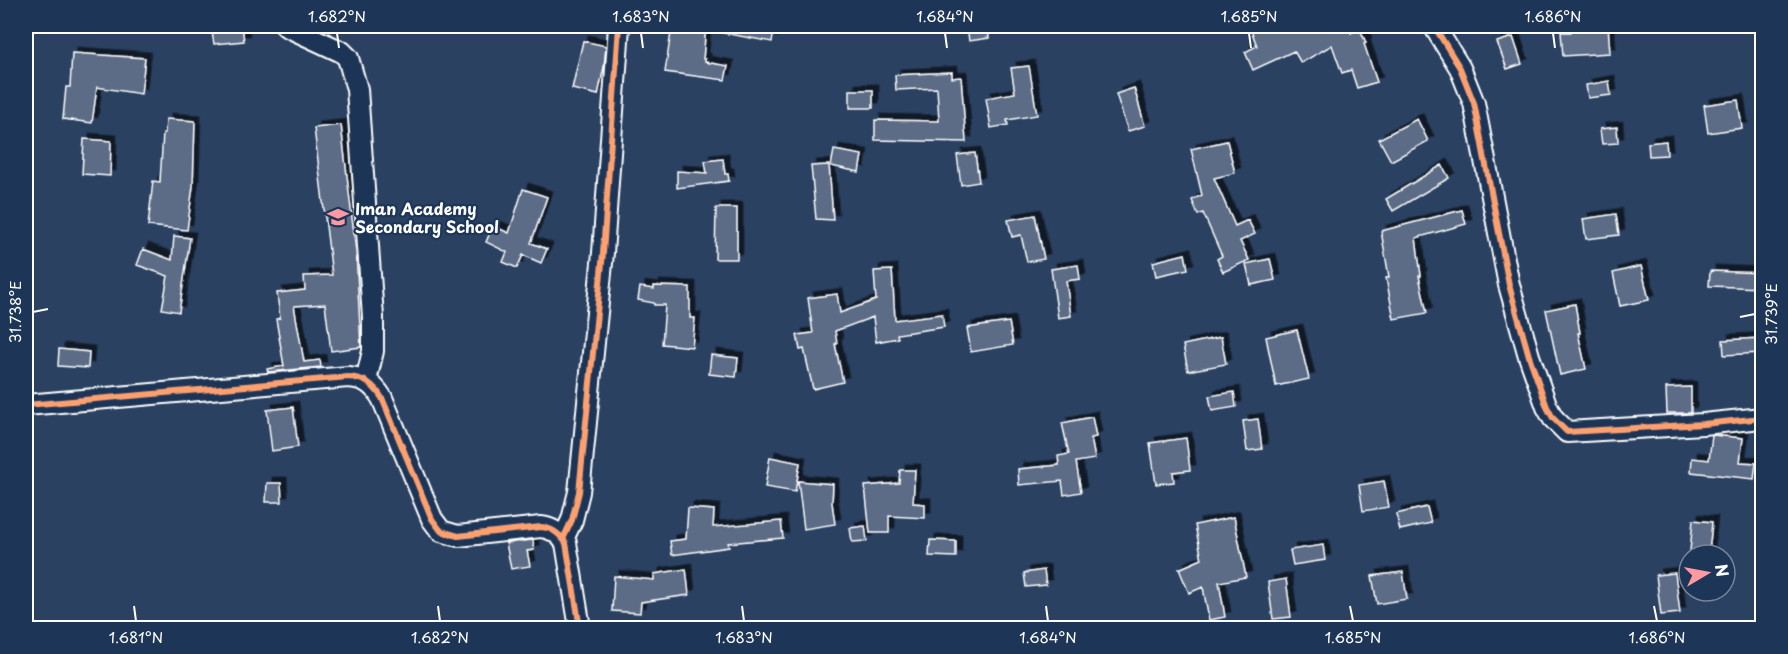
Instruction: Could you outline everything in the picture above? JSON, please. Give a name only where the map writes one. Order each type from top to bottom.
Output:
[{"type":"street","points":[[286,26],[342,52],[348,58],[357,89],[373,317],[373,351],[366,381]]},
{"type":"street","points":[[563,539],[572,520],[579,492],[603,253],[619,26]]},
{"type":"street","points":[[1434,26],[1460,69],[1474,103],[1509,285],[1536,377],[1547,407],[1558,424],[1567,432],[1762,418]]},
{"type":"street","points":[[26,405],[348,377],[366,381],[373,386],[382,399],[428,511],[441,531],[458,536],[541,527],[555,531],[563,539],[566,543],[580,628]]},
{"type":"building","points":[[211,26],[242,26],[244,41],[214,44]]},
{"type":"building","points":[[672,26],[706,26],[703,59],[705,62],[728,66],[725,80],[665,72]]},
{"type":"building","points":[[723,26],[775,26],[772,42],[723,33]]},
{"type":"building","points":[[967,26],[988,26],[989,38],[969,41]]},
{"type":"building","points":[[1262,26],[1350,26],[1351,33],[1360,29],[1377,82],[1357,88],[1351,70],[1342,73],[1332,45],[1301,63],[1294,51],[1253,70],[1245,52],[1257,46],[1251,30]]},
{"type":"building","points":[[1570,26],[1608,26],[1610,53],[1563,56],[1561,32],[1571,32]]},
{"type":"building","points":[[1513,37],[1522,64],[1507,69],[1497,42]]},
{"type":"building","points":[[583,41],[606,46],[598,95],[572,89]]},
{"type":"building","points":[[72,53],[145,58],[141,94],[97,87],[92,123],[63,119],[66,87],[70,87]]},
{"type":"building","points":[[1029,66],[1037,115],[1007,120],[1008,125],[991,128],[986,98],[1015,93],[1011,68]]},
{"type":"building","points":[[952,72],[952,78],[961,77],[966,142],[875,140],[875,120],[939,121],[937,88],[896,90],[895,75]]},
{"type":"building","points":[[1609,81],[1611,95],[1588,98],[1586,85]]},
{"type":"building","points":[[1134,88],[1145,126],[1128,131],[1116,94]]},
{"type":"building","points":[[850,90],[873,90],[873,108],[850,108]]},
{"type":"building","points":[[1738,100],[1742,128],[1708,133],[1704,105]]},
{"type":"building","points":[[166,119],[195,121],[193,186],[187,230],[148,226],[153,181],[160,182]]},
{"type":"building","points":[[1417,119],[1428,141],[1391,161],[1379,139]]},
{"type":"building","points":[[341,125],[356,252],[361,347],[331,351],[325,304],[294,306],[304,362],[320,360],[321,367],[268,372],[267,369],[284,366],[276,319],[280,318],[277,293],[305,290],[304,276],[332,275],[314,128]]},
{"type":"building","points":[[1617,127],[1618,143],[1602,144],[1600,129]]},
{"type":"building","points":[[84,139],[111,141],[110,176],[82,174]]},
{"type":"building","points":[[1227,141],[1235,173],[1214,178],[1235,226],[1248,220],[1255,234],[1240,241],[1249,260],[1223,272],[1217,259],[1222,256],[1203,213],[1198,215],[1192,200],[1202,195],[1191,149]]},
{"type":"building","points":[[1666,141],[1667,155],[1649,156],[1648,143]]},
{"type":"building","points":[[834,150],[862,155],[859,172],[831,166]]},
{"type":"building","points":[[975,153],[979,182],[961,185],[957,155]]},
{"type":"building","points":[[723,159],[725,174],[728,174],[729,181],[677,188],[677,171],[707,173],[705,161]]},
{"type":"building","points":[[829,165],[833,220],[816,219],[811,166]]},
{"type":"building","points":[[1442,165],[1449,178],[1393,211],[1386,199]]},
{"type":"building","points":[[523,189],[547,197],[531,243],[547,249],[541,263],[523,255],[517,268],[503,262],[507,252],[486,242],[493,226],[509,233]]},
{"type":"building","points":[[716,208],[737,208],[737,259],[715,259]]},
{"type":"building","points":[[1462,210],[1466,224],[1416,238],[1421,276],[1419,276],[1427,313],[1394,319],[1386,278],[1389,277],[1381,231]]},
{"type":"building","points":[[1616,214],[1619,235],[1586,239],[1583,219]]},
{"type":"building","points":[[1035,215],[1044,259],[1027,262],[1021,235],[1012,237],[1008,220]]},
{"type":"building","points":[[174,236],[190,238],[179,312],[162,309],[168,276],[137,265],[143,249],[172,260]]},
{"type":"building","points":[[1185,254],[1188,269],[1156,276],[1153,262]]},
{"type":"building","points":[[1270,259],[1275,280],[1251,285],[1246,264]]},
{"type":"building","points":[[1078,265],[1080,279],[1066,281],[1071,316],[1058,318],[1051,269]]},
{"type":"building","points":[[1641,266],[1649,300],[1620,306],[1613,273]]},
{"type":"building","points":[[892,270],[895,320],[942,314],[944,327],[897,334],[898,338],[876,342],[873,317],[835,331],[837,344],[835,344],[843,382],[813,389],[804,349],[800,350],[797,335],[813,333],[808,298],[837,294],[840,313],[876,300],[874,271]]},
{"type":"building","points":[[1710,271],[1762,273],[1762,288],[1709,286]]},
{"type":"building","points":[[654,286],[690,287],[690,318],[695,318],[692,347],[662,344],[665,305],[654,305],[654,303],[638,300],[640,287],[654,289]]},
{"type":"building","points":[[1575,304],[1580,333],[1578,333],[1586,369],[1560,375],[1546,310]]},
{"type":"building","points":[[1009,322],[1013,345],[971,352],[967,328]]},
{"type":"building","points":[[1297,330],[1309,379],[1276,386],[1266,337]]},
{"type":"building","points":[[1221,337],[1226,364],[1188,371],[1183,345]]},
{"type":"building","points":[[1762,338],[1762,353],[1724,355],[1723,340]]},
{"type":"building","points":[[59,349],[89,352],[88,368],[58,366]]},
{"type":"building","points":[[711,355],[738,358],[736,377],[709,374]]},
{"type":"building","points":[[1691,387],[1691,413],[1667,413],[1666,388]]},
{"type":"building","points":[[1234,392],[1236,407],[1212,411],[1209,396]]},
{"type":"building","points":[[293,407],[298,447],[272,451],[267,410]]},
{"type":"building","points":[[1092,417],[1096,437],[1091,438],[1095,459],[1076,462],[1081,492],[1064,495],[1062,481],[1019,485],[1018,469],[1059,465],[1058,456],[1069,454],[1062,423]]},
{"type":"building","points":[[1258,419],[1262,449],[1247,451],[1243,421]]},
{"type":"building","points":[[1712,435],[1743,438],[1740,462],[1756,463],[1754,479],[1691,472],[1692,458],[1709,460]]},
{"type":"building","points":[[1186,438],[1190,470],[1173,472],[1174,482],[1156,484],[1150,443]]},
{"type":"building","points":[[770,457],[800,463],[795,492],[765,487]]},
{"type":"building","points":[[900,470],[915,470],[913,503],[925,504],[925,518],[889,516],[889,533],[870,533],[865,486],[899,483]]},
{"type":"building","points":[[798,481],[833,484],[832,503],[835,524],[804,529]]},
{"type":"building","points":[[1384,481],[1389,507],[1363,511],[1359,485]]},
{"type":"building","points":[[267,483],[281,483],[282,502],[266,502]]},
{"type":"building","points":[[1427,507],[1431,523],[1400,530],[1396,514]]},
{"type":"building","points":[[688,508],[714,510],[713,527],[781,521],[783,538],[728,543],[729,547],[672,555],[670,541],[686,539]]},
{"type":"building","points":[[1234,517],[1246,577],[1219,582],[1225,617],[1209,620],[1203,587],[1189,593],[1179,569],[1202,559],[1195,525]]},
{"type":"building","points":[[1693,520],[1712,522],[1710,543],[1691,543]]},
{"type":"building","points":[[865,526],[867,541],[852,542],[850,528]]},
{"type":"building","points":[[533,540],[534,550],[527,551],[530,566],[511,569],[506,543]]},
{"type":"building","points":[[930,540],[956,541],[956,557],[929,556]]},
{"type":"building","points":[[1323,545],[1325,560],[1293,565],[1290,550]]},
{"type":"building","points":[[686,569],[689,595],[641,602],[640,613],[612,611],[614,576],[654,580],[654,574]]},
{"type":"building","points":[[1044,570],[1046,585],[1026,587],[1024,573]]},
{"type":"building","points":[[1403,572],[1407,599],[1377,604],[1372,576]]},
{"type":"building","points":[[1675,573],[1680,613],[1661,615],[1656,575]]},
{"type":"building","points":[[1286,579],[1291,617],[1273,619],[1268,582]]},
{"type":"cycle path","points":[[563,539],[572,520],[579,492],[603,253],[619,26]]},
{"type":"cycle path","points":[[1434,26],[1460,68],[1474,103],[1509,285],[1529,356],[1553,418],[1567,432],[1762,418]]},
{"type":"cycle path","points":[[26,405],[348,377],[364,380],[372,385],[382,398],[432,519],[441,531],[458,536],[541,527],[552,530],[563,539],[566,543],[580,628]]},
{"type":"place","name":"Iman Academy Secondary School","points":[[338,217]]}]
